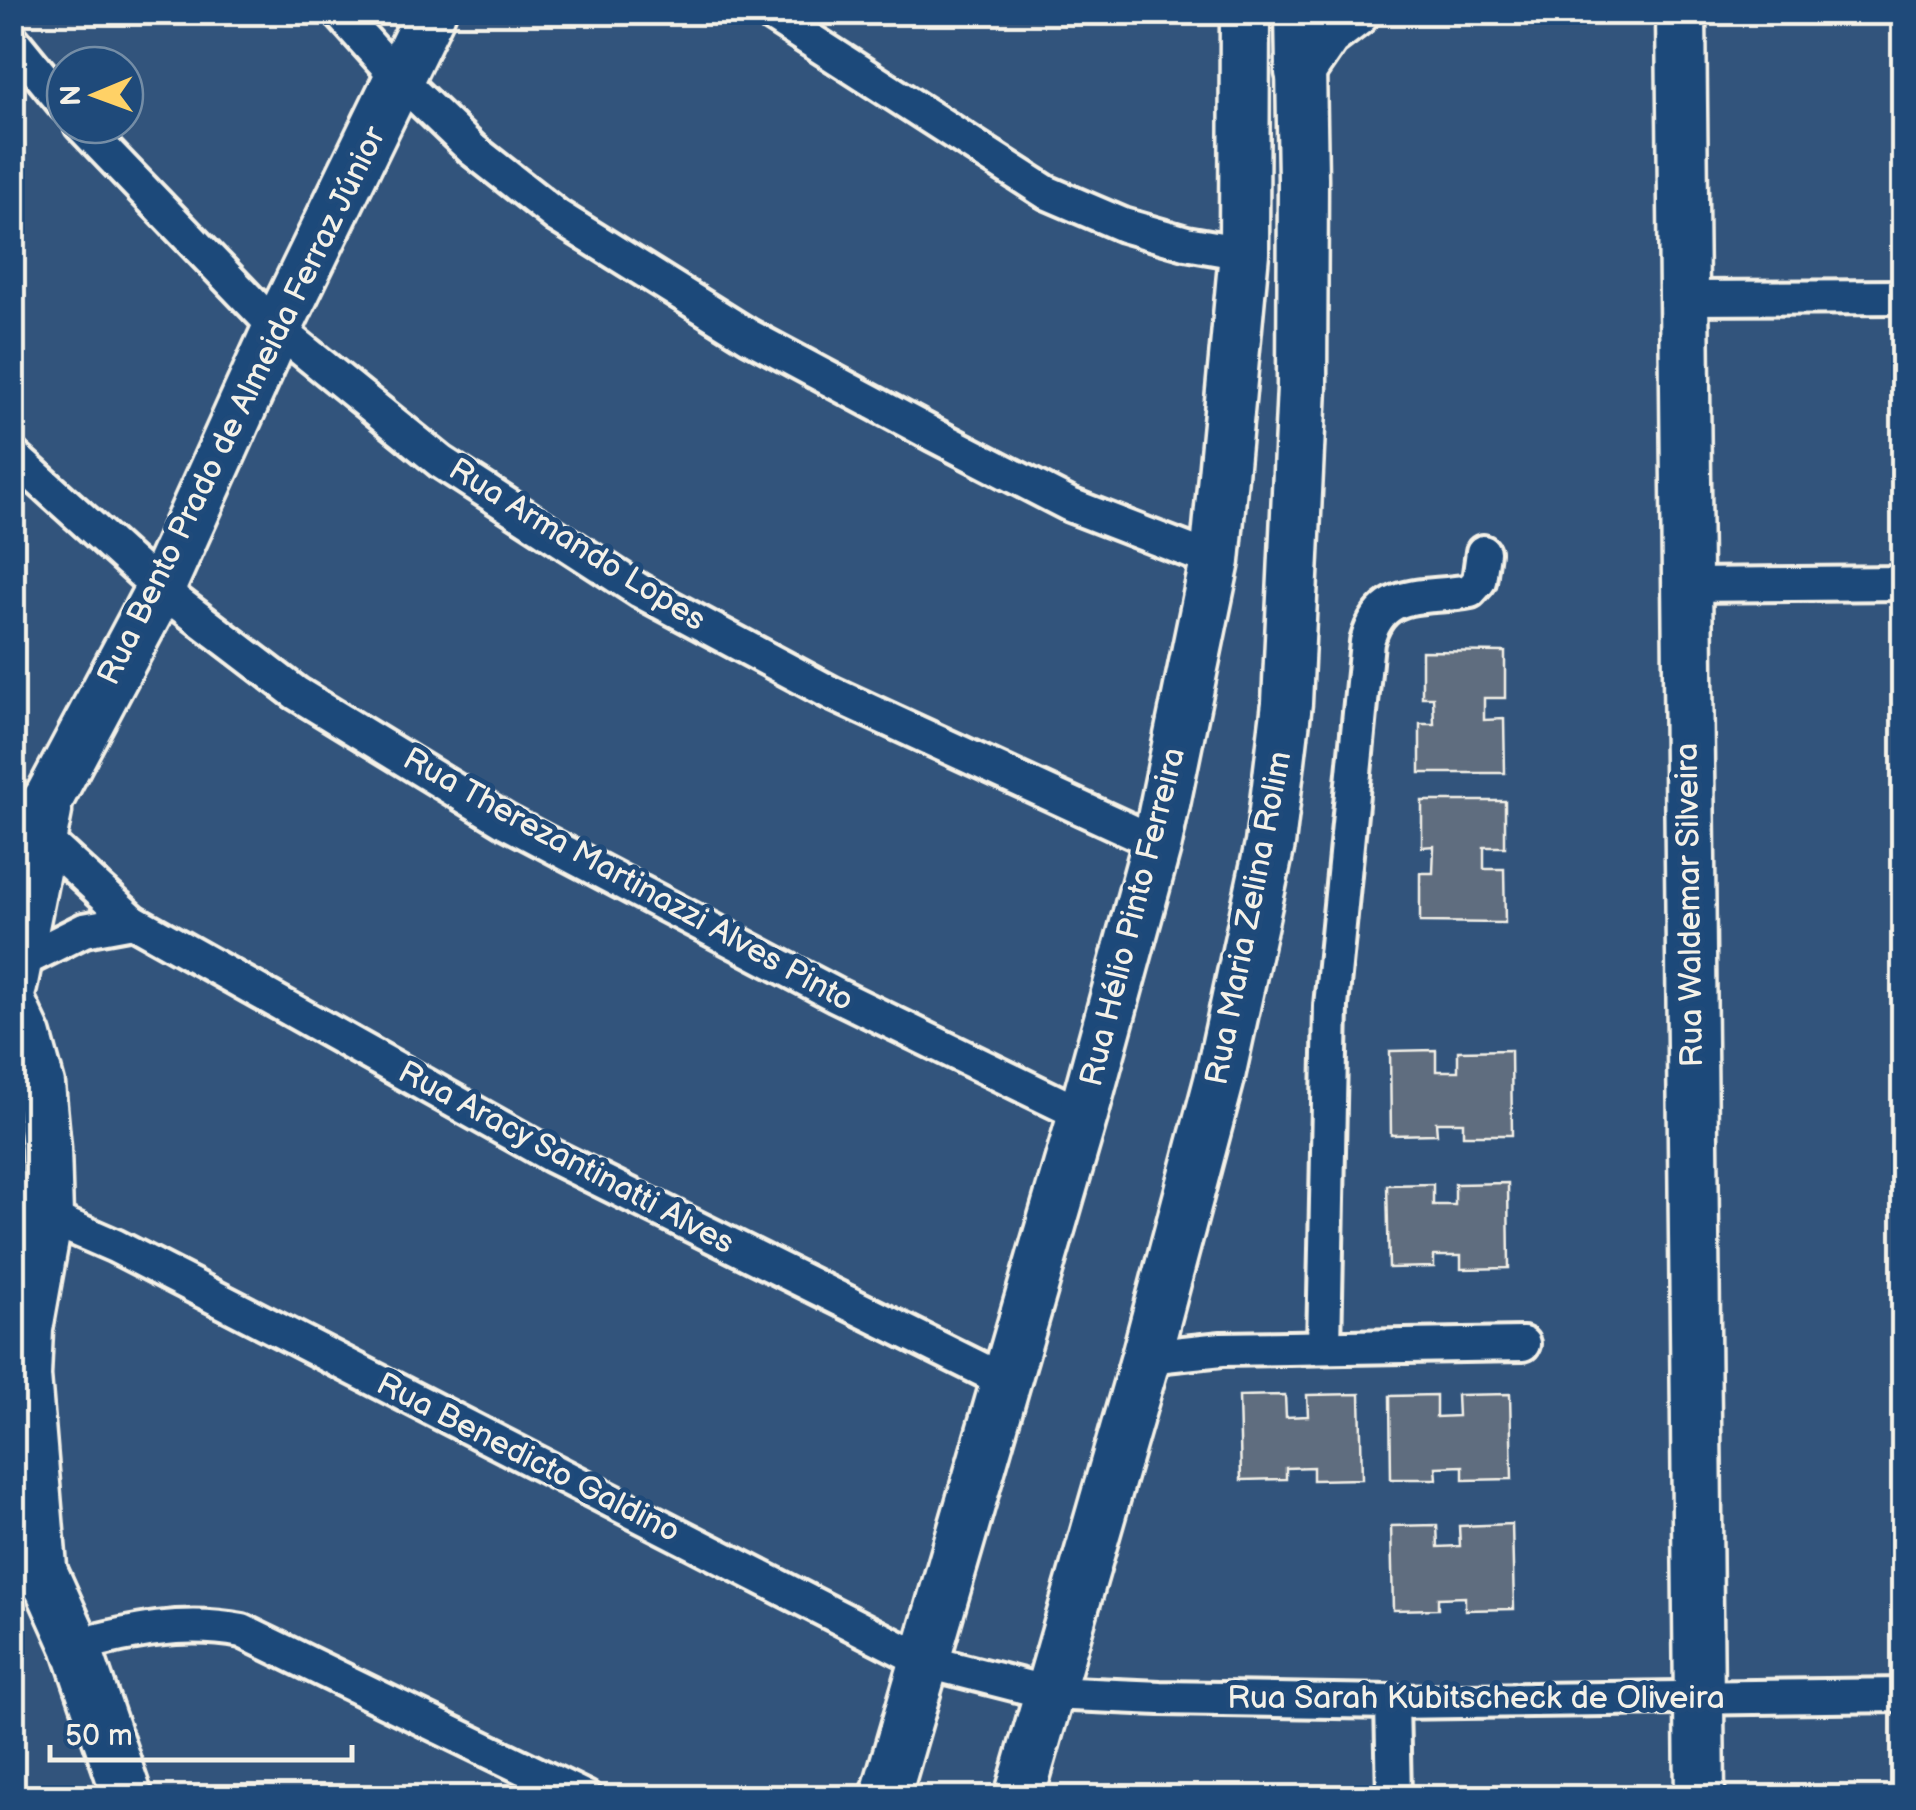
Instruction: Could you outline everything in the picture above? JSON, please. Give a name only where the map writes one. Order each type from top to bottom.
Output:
[{"type":"street","points":[[339,12],[399,79],[473,150],[557,216],[749,336],[1070,505],[1215,562]]},
{"type":"street","name":"Rua Bento Prado de Almeida Ferraz Júnior","points":[[14,985],[33,827],[160,589],[276,329],[432,12]]},
{"type":"street","points":[[767,12],[1046,192],[1123,225],[1244,254]]},
{"type":"street","name":"Rua Hélio Pinto Ferreira","points":[[885,1798],[1083,1115],[1157,843],[1215,562],[1244,254],[1245,12]]},
{"type":"street","name":"Rua Maria Zelina Rolim","points":[[1019,1798],[1146,1357],[1224,1062],[1270,844],[1284,721],[1302,387],[1304,179],[1300,12]]},
{"type":"street","points":[[1300,72],[1326,34],[1355,12]]},
{"type":"street","name":"Rua Waldemar Silveira","points":[[1682,12],[1700,1798]]},
{"type":"street","points":[[12,40],[45,81]]},
{"type":"street","name":"Rua Armando Lopes","points":[[99,145],[276,329],[441,462],[640,591],[831,693],[1157,843]]},
{"type":"street","points":[[1686,298],[1904,296]]},
{"type":"street","name":"Rua Thereza Martinazzi Alves Pinto","points":[[12,455],[160,589],[296,693],[508,822],[836,995],[1083,1115]]},
{"type":"street","points":[[1324,1346],[1331,1006],[1367,642],[1380,610],[1392,602],[1470,591],[1478,581],[1484,552]]},
{"type":"street","points":[[1687,586],[1904,584]]},
{"type":"street","name":"Rua Aracy Santinatti Alves","points":[[33,827],[133,921],[552,1156],[1006,1382]]},
{"type":"street","points":[[43,1579],[26,1376],[30,1212],[46,1148],[40,1085],[14,985],[84,930],[133,921]]},
{"type":"street","name":"Rua Benedicto Galdino","points":[[30,1212],[115,1246],[924,1660],[1050,1693]]},
{"type":"street","points":[[1146,1357],[1222,1348],[1523,1344]]},
{"type":"street","points":[[12,1493],[43,1579],[76,1646],[128,1798]]},
{"type":"street","points":[[76,1646],[151,1629],[215,1626],[242,1631],[586,1798]]},
{"type":"street","name":"Rua Sarah Kubitscheck de Oliveira","points":[[1050,1693],[1392,1702],[1904,1695]]},
{"type":"street","points":[[1392,1702],[1394,1798]]},
{"type":"building","points":[[1422,651],[1505,652],[1505,698],[1484,698],[1484,720],[1504,719],[1505,773],[1420,773],[1420,724],[1434,724],[1433,697],[1422,697]]},
{"type":"building","points":[[1422,801],[1505,801],[1505,847],[1484,847],[1484,869],[1504,869],[1505,923],[1420,922],[1420,873],[1433,873],[1434,846],[1422,847]]},
{"type":"building","points":[[1436,1050],[1436,1071],[1458,1071],[1458,1051],[1511,1050],[1512,1135],[1463,1135],[1463,1122],[1436,1122],[1437,1134],[1391,1135],[1390,1051]]},
{"type":"building","points":[[1508,1183],[1509,1268],[1461,1269],[1461,1256],[1434,1256],[1434,1267],[1389,1268],[1387,1185],[1433,1184],[1433,1205],[1455,1205],[1455,1184]]},
{"type":"building","points":[[1360,1394],[1362,1479],[1313,1480],[1313,1467],[1286,1468],[1286,1479],[1241,1480],[1239,1396],[1285,1395],[1286,1417],[1308,1416],[1307,1395]]},
{"type":"building","points":[[1510,1394],[1512,1479],[1463,1480],[1463,1466],[1436,1467],[1437,1479],[1391,1479],[1390,1396],[1436,1395],[1436,1417],[1458,1416],[1457,1395]]},
{"type":"building","points":[[1512,1524],[1514,1609],[1465,1610],[1465,1597],[1438,1598],[1438,1609],[1393,1610],[1391,1526],[1437,1525],[1438,1547],[1460,1546],[1459,1526]]}]
